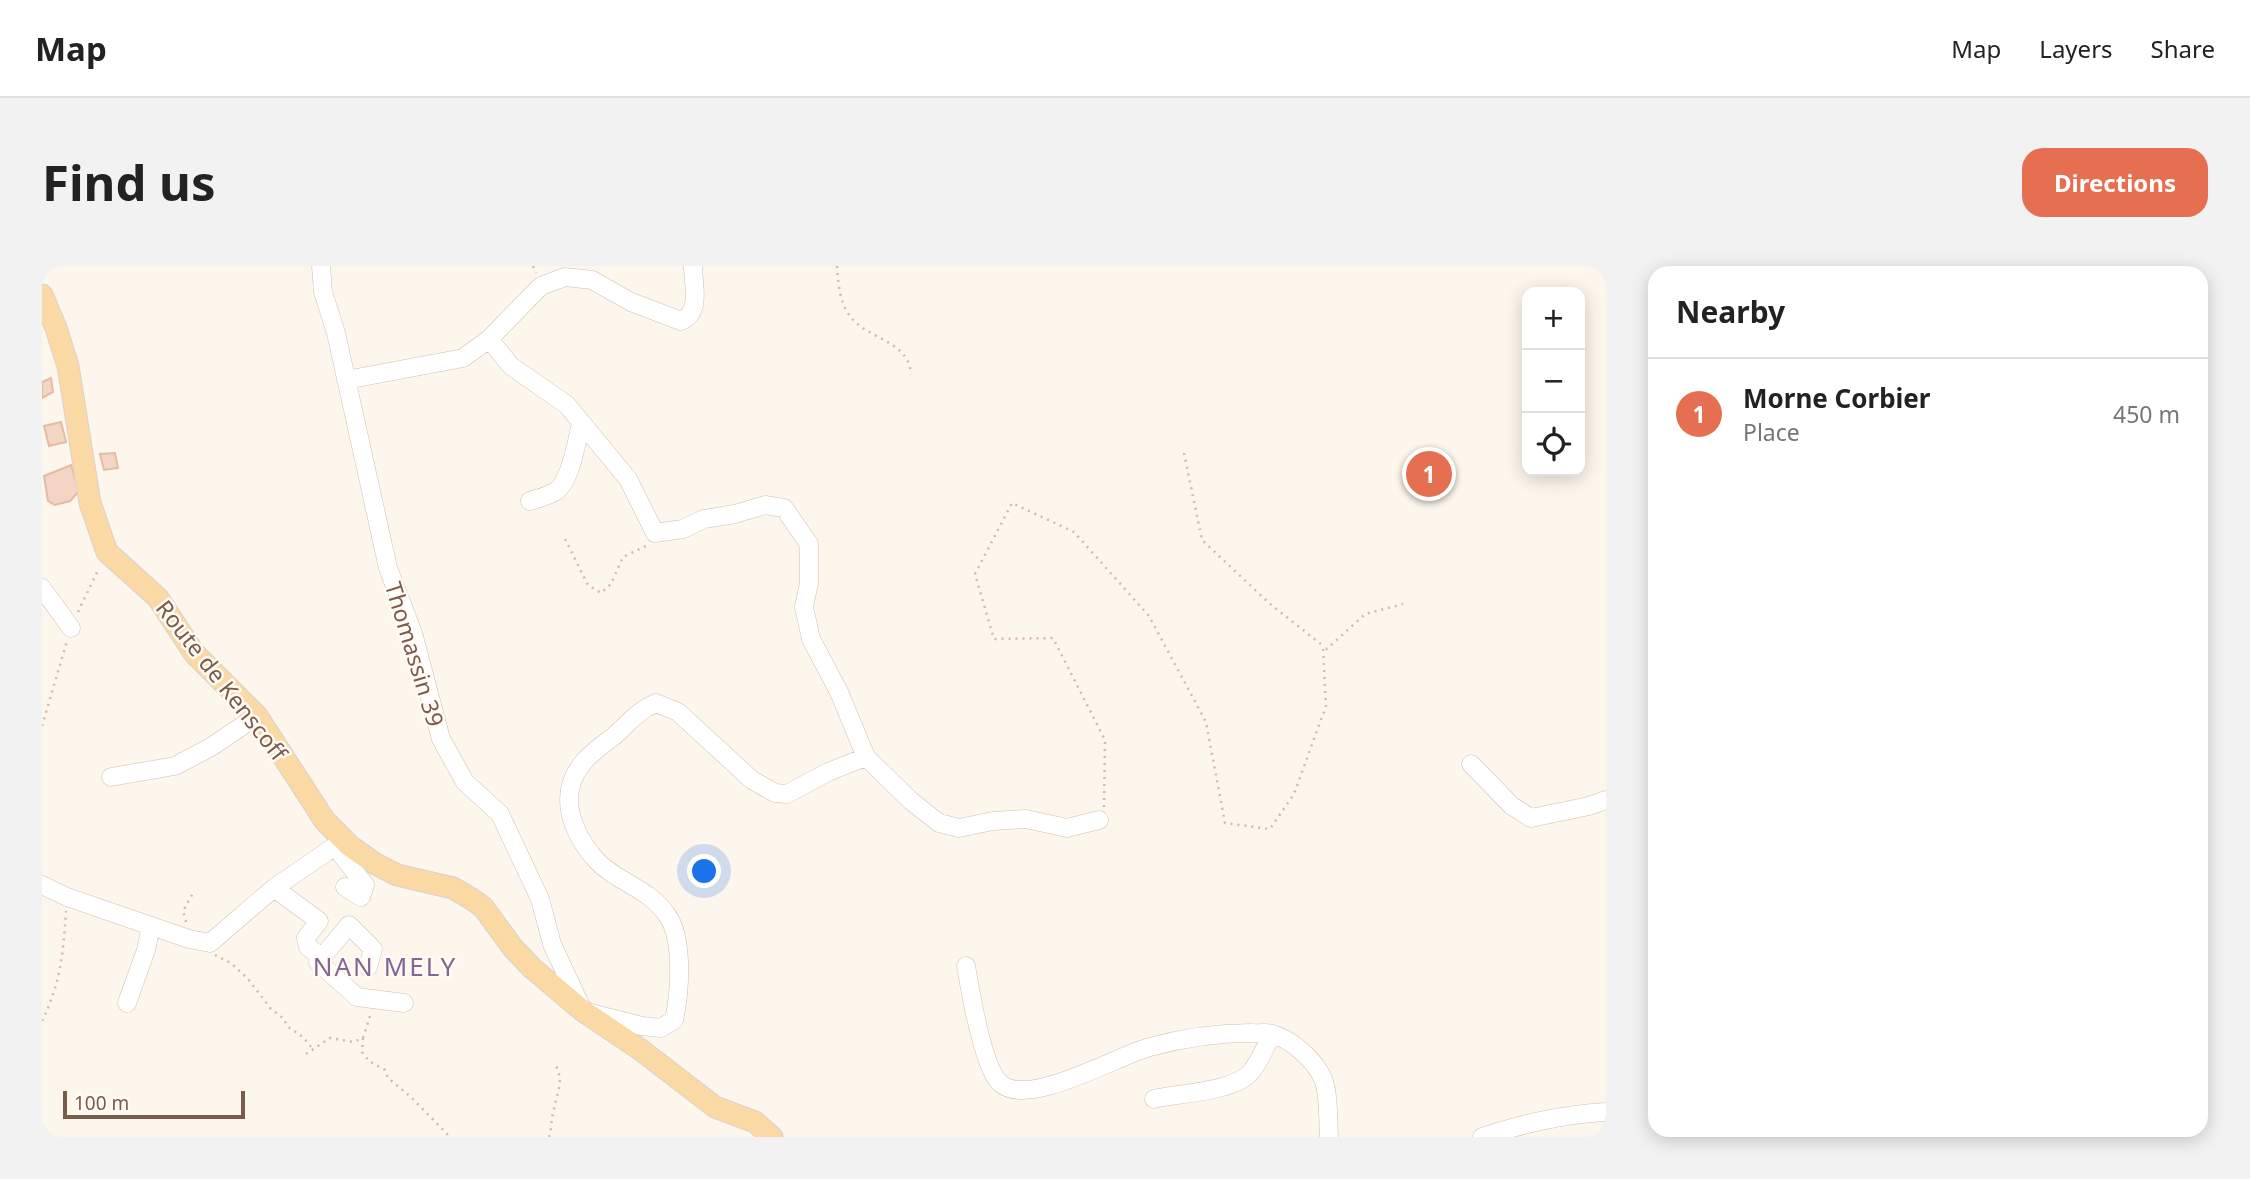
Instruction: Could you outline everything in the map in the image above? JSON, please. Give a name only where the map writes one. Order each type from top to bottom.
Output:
[{"type":"main road","name":"Route de Kenscoff","points":[[42,295],[56,327],[68,366],[90,503],[107,552],[158,598],[194,653],[257,716],[325,821],[347,843],[374,863],[397,875],[453,887],[483,907],[513,948],[532,968],[583,1011],[715,1107],[755,1122],[772,1137]]},
{"type":"street","name":"Thomassin 39","points":[[321,266],[323,292],[336,333],[388,568],[413,633],[441,739],[465,782],[500,814],[540,900],[552,943],[583,1011]]},
{"type":"street","points":[[346,380],[463,358],[489,339],[541,286],[565,277],[592,279],[631,302],[681,321],[688,318],[695,308],[693,266]]},
{"type":"street","points":[[489,339],[511,366],[568,405],[628,479],[655,533],[683,529],[704,519],[765,505],[784,508],[809,544],[809,583],[804,607],[811,639],[839,692],[866,757],[911,802],[939,823],[959,828],[993,821],[1026,819],[1068,828],[1099,820]]},
{"type":"street","points":[[530,501],[556,491],[562,484],[568,472],[581,423]]},
{"type":"street","points":[[42,588],[71,628]]},
{"type":"street","points":[[583,1011],[661,1028],[674,1020],[678,1004],[676,934],[668,916],[652,897],[597,862],[578,836],[569,811],[569,788],[582,764],[640,710],[656,703],[678,712],[752,780],[775,793],[787,794],[828,772],[866,757]]},
{"type":"street","points":[[111,777],[175,766],[211,747],[257,716]]},
{"type":"street","points":[[1471,764],[1512,806],[1531,818],[1606,800]]},
{"type":"street","points":[[345,887],[361,897],[365,885],[340,853],[347,843]]},
{"type":"street","points":[[42,885],[67,897],[151,926],[210,943],[274,888],[347,843]]},
{"type":"street","points":[[274,888],[319,921],[306,938],[308,947],[321,957]]},
{"type":"street","points":[[369,967],[373,949],[349,925],[318,962],[357,997],[404,1003]]},
{"type":"street","points":[[127,1003],[146,950],[151,926]]},
{"type":"street","points":[[966,966],[974,1014],[993,1074],[1003,1086],[1016,1090],[1050,1086],[1149,1047],[1216,1033],[1272,1034],[1298,1048],[1324,1080],[1329,1137]]},
{"type":"street","points":[[1154,1099],[1224,1087],[1249,1075],[1272,1034]]},
{"type":"street","points":[[1482,1137],[1530,1122],[1606,1112]]},
{"type":"path","points":[[837,266],[839,289],[846,310],[855,323],[896,348],[907,358],[912,374]]},
{"type":"path","points":[[1184,453],[1202,540],[1269,603],[1327,649]]},
{"type":"path","points":[[1099,820],[1104,808],[1105,740],[1053,638],[994,639],[975,574],[1012,503],[1074,533],[1149,616],[1206,722],[1225,823],[1270,829],[1294,794],[1326,706],[1323,647],[1327,649],[1365,614],[1403,604]]},
{"type":"path","points":[[565,539],[573,560],[588,584],[601,593],[611,584],[623,557],[650,544],[655,533]]},
{"type":"path","points":[[189,939],[183,911],[193,893]]},
{"type":"path","points":[[42,1021],[54,994],[61,967],[67,897]]},
{"type":"path","points":[[210,943],[214,955],[231,963],[248,979],[271,1009],[312,1048]]},
{"type":"path","points":[[372,999],[362,1052],[369,1061],[385,1070],[388,1078],[450,1137]]},
{"type":"path","points":[[306,1054],[330,1038],[353,1042],[363,1038]]},
{"type":"path","points":[[549,1137],[560,1088],[560,1074],[556,1066]]},
{"type":"building","points":[[51,378],[53,392],[42,398],[42,382]]},
{"type":"building","points":[[61,422],[66,442],[49,446],[44,426]]},
{"type":"building","points":[[115,453],[118,468],[104,470],[100,454]]},
{"type":"building","points":[[71,465],[79,491],[70,501],[55,505],[48,501],[44,476]]},
{"type":"place","name":"Morne Corbier","points":[[1429,474]]},
{"type":"district","name":"NAN MELY","points":[[385,966]]}]
